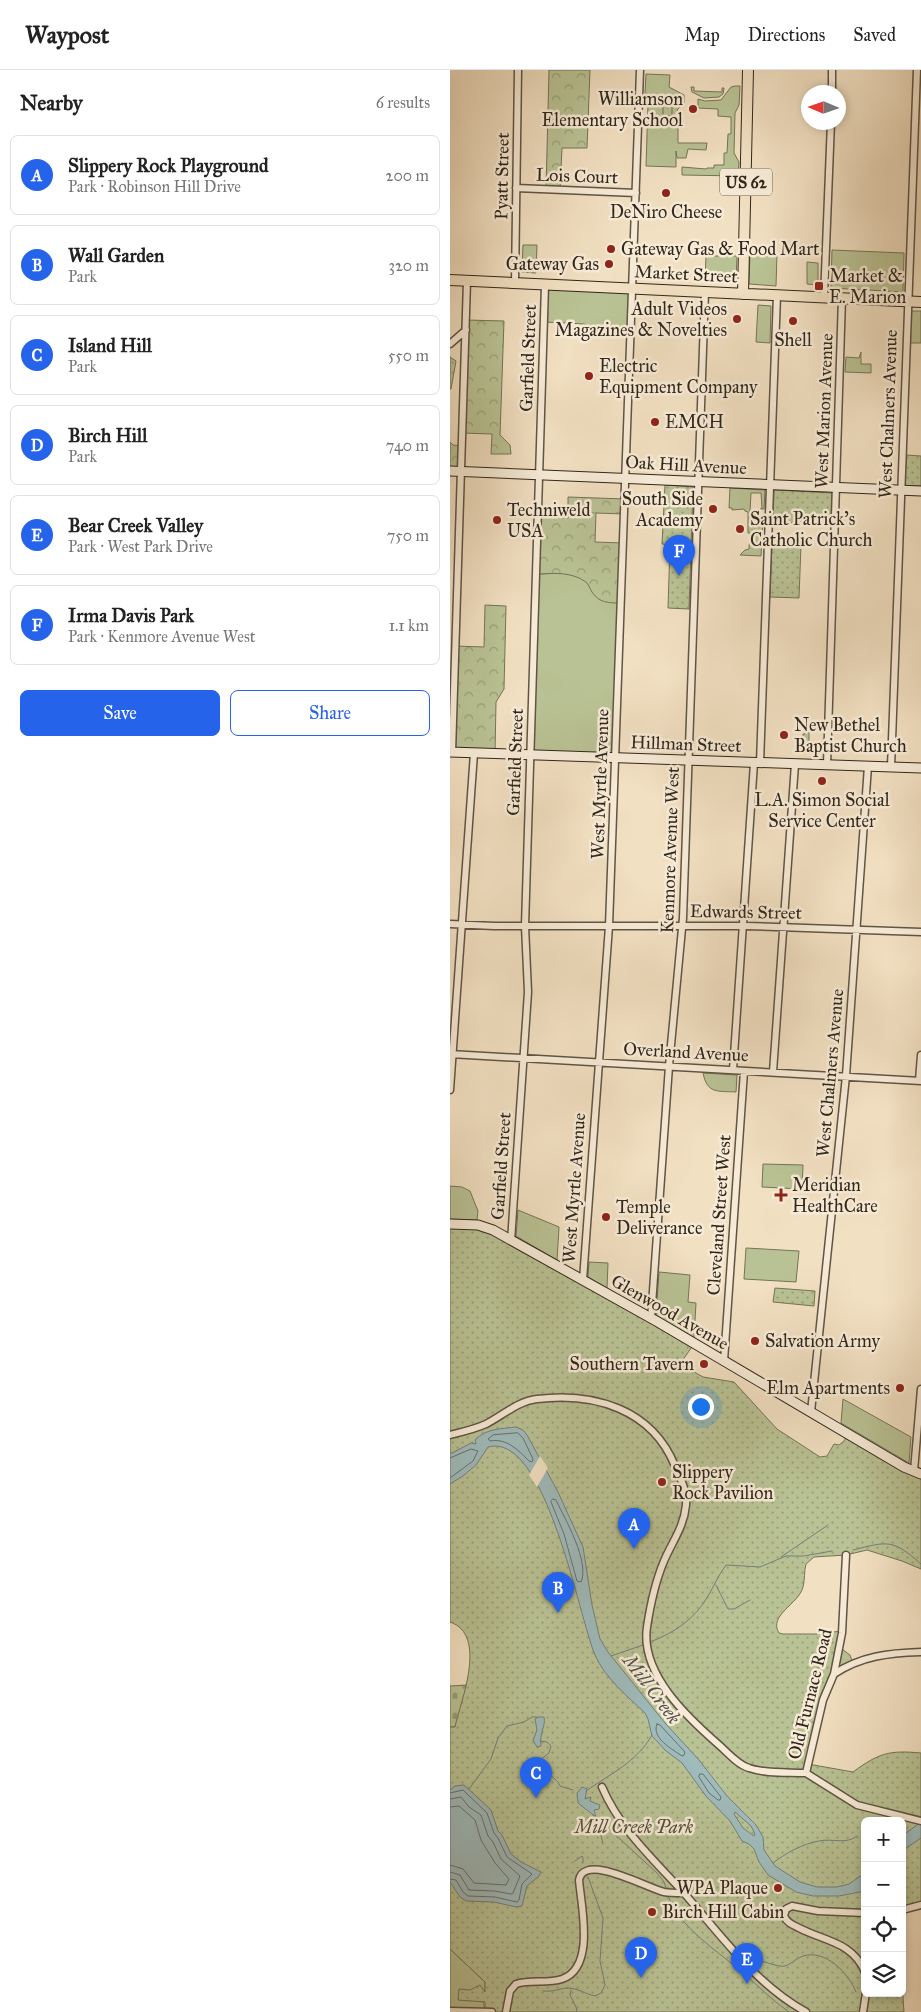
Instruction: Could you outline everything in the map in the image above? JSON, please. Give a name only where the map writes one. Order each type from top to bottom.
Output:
[{"type":"main road","name":"US 62","points":[[743,294],[748,70]]},
{"type":"main road","name":"Market Street","points":[[450,280],[921,302]]},
{"type":"street","name":"Pyatt Street","points":[[515,283],[518,70]]},
{"type":"street","name":"West Myrtle Avenue","points":[[583,1280],[609,926],[640,70]]},
{"type":"street","points":[[832,70],[832,85]]},
{"type":"street","name":"West Chalmers Avenue","points":[[891,767],[917,70]]},
{"type":"street","points":[[824,298],[830,130]]},
{"type":"street","name":"Lois Court","points":[[516,188],[636,193]]},
{"type":"street","points":[[451,752],[467,281]]},
{"type":"street","name":"Garfield Street","points":[[511,1241],[528,992],[524,926],[545,285]]},
{"type":"street","name":"Kenmore Avenue West","points":[[651,1319],[669,1066],[683,926],[705,292]]},
{"type":"street","points":[[733,1070],[757,763],[777,295]]},
{"type":"street","name":"West Marion Avenue","points":[[827,765],[842,298]]},
{"type":"street","points":[[450,344],[466,330]]},
{"type":"street","name":"Oak Hill Avenue","points":[[450,471],[921,491]]},
{"type":"street","name":"Hillman Street","points":[[451,752],[921,768]]},
{"type":"street","points":[[450,1090],[451,1054],[474,753]]},
{"type":"street","points":[[774,1072],[795,764]]},
{"type":"street","name":"West Chalmers Avenue","points":[[811,1412],[846,1076],[868,766]]},
{"type":"street","name":"Edwards Street","points":[[450,924],[743,926],[921,932]]},
{"type":"street","name":"Overland Avenue","points":[[451,1054],[920,1081]]},
{"type":"street","points":[[920,1081],[921,1055]]},
{"type":"street","name":"Cleveland Street West","points":[[724,1361],[744,1071]]},
{"type":"street","name":"Glenwood Avenue","points":[[450,1224],[482,1226],[511,1241],[583,1280],[918,1473]]},
{"type":"street","points":[[918,1473],[921,1389]]},
{"type":"street","points":[[450,1435],[479,1427],[526,1401],[556,1398],[582,1399],[609,1405],[641,1420],[654,1431],[673,1460],[682,1480],[686,1497],[683,1521],[661,1568],[647,1626],[648,1648],[660,1680],[676,1704],[690,1719],[737,1761],[748,1768],[758,1770],[806,1773]]},
{"type":"street","name":"Old Furnace Road","points":[[846,1555],[842,1633],[834,1674],[823,1700],[806,1773],[857,1805],[921,1821]]},
{"type":"street","points":[[834,1674],[853,1663],[869,1657],[921,1652]]},
{"type":"street","points":[[602,1786],[612,1807],[634,1839],[742,1961],[785,1998],[806,2012]]},
{"type":"street","points":[[506,2012],[510,1991],[516,1984],[562,1980],[571,1975],[578,1965],[583,1946],[584,1927],[579,1880],[584,1871],[592,1869],[607,1871],[665,1892],[683,1893]]},
{"type":"street","points":[[906,1909],[921,1905]]},
{"type":"street","points":[[861,1912],[840,1913],[792,1906],[786,1909],[784,1916],[789,1923],[851,1951],[861,1965]]},
{"type":"street","points":[[863,2012],[865,1997]]},
{"type":"street","points":[[858,2012],[864,2004]]},
{"type":"street","points":[[450,2011],[492,2012]]},
{"type":"green space","points":[[549,70],[590,70],[587,148],[562,148],[560,190],[546,190]]},
{"type":"green space","points":[[646,74],[670,75],[669,87],[684,95],[684,103],[677,110],[680,113],[678,115],[678,143],[707,143],[706,150],[688,149],[686,158],[677,158],[676,151],[676,167],[646,166],[648,104],[645,93]]},
{"type":"green space","points":[[740,86],[739,105],[735,113],[734,153],[739,162],[738,176],[682,175],[682,167],[706,169],[714,168],[714,165],[724,165],[724,153],[727,153],[728,134],[731,134],[731,117],[718,116],[718,109],[698,108],[698,99],[705,101],[721,100],[731,87]]},
{"type":"green space","points":[[691,87],[694,87],[694,91],[722,92],[722,88],[724,88],[723,94],[719,97],[704,98],[692,92]]},
{"type":"green space","points":[[663,103],[672,103],[672,116],[663,115]]},
{"type":"green space","points":[[523,245],[537,245],[536,273],[522,272]]},
{"type":"green space","points":[[832,250],[904,253],[903,292],[831,288]]},
{"type":"green space","points":[[750,254],[777,254],[776,286],[749,284]]},
{"type":"green space","points":[[706,256],[737,256],[736,281],[705,281]]},
{"type":"green space","points":[[807,262],[818,263],[818,285],[807,284]]},
{"type":"green space","points":[[545,285],[632,288],[630,335],[606,334],[584,324],[544,322]]},
{"type":"green space","points":[[758,305],[771,306],[770,343],[756,342]]},
{"type":"green space","points":[[911,311],[921,311],[921,343],[909,343]]},
{"type":"green space","points":[[466,320],[504,321],[500,435],[510,445],[511,454],[491,454],[492,434],[462,433]]},
{"type":"green space","points":[[861,352],[861,364],[871,364],[871,373],[845,372],[846,357],[859,358]]},
{"type":"green space","points":[[450,357],[456,361],[451,389],[450,389]]},
{"type":"green space","points":[[450,442],[453,445],[462,446],[461,471],[450,471]]},
{"type":"green space","points":[[906,455],[921,456],[921,486],[905,486]]},
{"type":"green space","points":[[665,485],[693,487],[689,609],[668,608],[670,545],[662,544]]},
{"type":"green space","points":[[730,488],[765,490],[764,509],[760,509],[762,508],[761,493],[751,493],[750,512],[753,512],[753,523],[763,523],[761,556],[740,555],[749,549],[748,512],[744,509],[732,510],[732,508],[729,508]]},
{"type":"green space","points":[[774,490],[832,493],[831,525],[773,522]]},
{"type":"green space","points":[[568,497],[625,499],[624,514],[596,513],[595,542],[623,543],[621,603],[601,600],[595,596],[586,582],[575,576],[557,573],[539,574],[541,517],[568,518]]},
{"type":"green space","points":[[772,543],[801,545],[799,598],[770,597]]},
{"type":"green space","points":[[564,573],[622,576],[616,758],[535,755],[539,574]]},
{"type":"green space","points":[[485,605],[506,606],[504,689],[496,702],[495,754],[452,752],[456,646],[484,647]]},
{"type":"green space","points":[[809,732],[809,753],[805,753],[802,750],[803,734]]},
{"type":"green space","points":[[703,1073],[737,1075],[736,1092],[719,1091],[710,1088]]},
{"type":"green space","points":[[763,1164],[803,1165],[802,1189],[762,1187]]},
{"type":"green space","points":[[450,1186],[462,1187],[470,1191],[478,1211],[477,1220],[450,1219]]},
{"type":"green space","points":[[518,1210],[559,1227],[557,1260],[516,1236]]},
{"type":"green space","name":"Mill Creek Park","points":[[450,1224],[478,1225],[694,1344],[680,1364],[703,1377],[734,1382],[777,1429],[820,1457],[827,1456],[834,1444],[839,1445],[848,1434],[921,1474],[921,1569],[867,1550],[846,1555],[814,1557],[806,1564],[804,1584],[800,1593],[781,1615],[777,1627],[779,1633],[783,1634],[816,1634],[842,1631],[834,1674],[827,1688],[808,1764],[853,1772],[885,1754],[901,1752],[921,1753],[921,1905],[906,1909],[906,1817],[861,1817],[861,1997],[903,1997],[904,2012],[485,2012],[485,2002],[458,2000],[459,1989],[470,1990],[480,1985],[485,1992],[485,1982],[450,1949],[450,1727],[455,1727],[466,1685],[470,1654],[468,1640],[461,1629],[450,1622]]},
{"type":"green space","points":[[746,1248],[799,1251],[796,1282],[744,1279]]},
{"type":"green space","points":[[589,1262],[608,1263],[607,1288],[588,1277]]},
{"type":"green space","points":[[659,1272],[690,1275],[688,1302],[696,1303],[694,1338],[656,1316]]},
{"type":"green space","points":[[775,1288],[815,1291],[814,1306],[773,1302]]},
{"type":"green space","points":[[843,1399],[911,1437],[909,1463],[841,1423]]},
{"type":"green space","points":[[842,1649],[850,1655],[853,1663],[834,1674]]},
{"type":"green space","points":[[467,1685],[455,1727],[450,1727],[450,1686]]},
{"type":"green space","points":[[450,1949],[485,1982],[485,1992],[482,1991],[485,2012],[450,2011]]},
{"type":"water","points":[[516,1427],[523,1430],[527,1435],[558,1492],[583,1547],[592,1605],[600,1639],[608,1652],[665,1723],[699,1760],[727,1796],[756,1825],[763,1837],[764,1850],[775,1866],[800,1882],[817,1887],[837,1887],[849,1884],[861,1876],[861,1892],[839,1896],[813,1896],[796,1892],[768,1875],[759,1862],[754,1849],[742,1841],[730,1821],[706,1796],[682,1763],[666,1751],[652,1736],[645,1713],[611,1679],[595,1655],[557,1531],[543,1496],[527,1468],[509,1450],[488,1447],[476,1465],[450,1484],[450,1454],[471,1443],[476,1444],[475,1440],[480,1436],[494,1430]],"holes":[[[735,1812],[751,1826],[755,1834],[754,1836],[743,1828],[734,1814]]]},
{"type":"water","points":[[544,1717],[544,1724],[541,1746],[537,1747],[533,1740],[537,1730],[535,1719]]},
{"type":"water","points":[[464,1785],[491,1810],[498,1831],[502,1835],[511,1854],[521,1862],[541,1872],[527,1886],[522,1906],[516,1907],[494,1902],[466,1901],[460,1897],[450,1882],[450,1790],[455,1786]]},
{"type":"water","points":[[582,1787],[587,1789],[585,1799],[591,1797],[590,1801],[600,1805],[599,1809],[594,1810],[596,1817],[578,1803],[577,1793]]},
{"type":"water","points":[[921,1822],[921,1838],[906,1848],[906,1833]]},
{"type":"pier","points":[[540,1456],[548,1468],[537,1487],[529,1475]]},
{"type":"waterway","points":[[781,1557],[828,1525]]},
{"type":"waterway","points":[[853,1550],[874,1545],[890,1544],[903,1550],[921,1564]]},
{"type":"waterway","points":[[650,1642],[675,1630],[697,1612],[726,1565],[760,1567],[786,1556],[804,1556],[832,1551]]},
{"type":"waterway","points":[[716,1585],[728,1609],[734,1609],[750,1600]]},
{"type":"waterway","name":"Mill Creek","points":[[611,1656],[643,1645]]},
{"type":"waterway","points":[[469,1789],[491,1759],[498,1738],[507,1726],[537,1717]]},
{"type":"waterway","points":[[586,1791],[631,1760],[639,1753],[652,1735]]},
{"type":"waterway","points":[[540,1741],[547,1742],[551,1746],[549,1753],[540,1760],[546,1771],[560,1786],[573,1790]]},
{"type":"waterway","points":[[593,1815],[603,1844]]},
{"type":"waterway","points":[[596,1817],[657,1873],[664,1882],[667,1891]]},
{"type":"waterway","points":[[773,1863],[789,1852],[806,1844],[824,1840],[844,1841],[857,1836]]},
{"type":"waterway","points":[[575,1861],[582,1856],[583,1862]]},
{"type":"waterway","points":[[543,1991],[571,1988],[595,1996],[601,1993],[605,1985],[600,1961],[603,1918],[588,1877]]},
{"type":"waterway","points":[[668,1895],[680,1917],[690,1928],[789,2012]]},
{"type":"waterway","points":[[735,1949],[756,1959],[779,1966],[789,1965],[803,1956],[820,1956],[828,1959],[842,1970],[856,1992]]},
{"type":"waterway","points":[[571,1990],[570,1995],[577,2012]]},
{"type":"place","name":"Williamson Elementary School","points":[[693,109]]},
{"type":"place","name":"DeNiro Cheese","points":[[666,193]]},
{"type":"place","name":"Gateway Gas & Food Mart","points":[[611,249]]},
{"type":"place","name":"Gateway Gas","points":[[609,264]]},
{"type":"place","name":"Market & E. Marion","points":[[819,286]]},
{"type":"place","name":"Adult Videos Magazines & Novelties","points":[[737,319]]},
{"type":"place","name":"Shell","points":[[793,321]]},
{"type":"place","name":"Electric Equipment Company","points":[[589,376]]},
{"type":"place","name":"EMCH","points":[[655,422]]},
{"type":"place","name":"South Side Academy","points":[[713,509]]},
{"type":"place","name":"Techniweld USA","points":[[497,520]]},
{"type":"place","name":"Saint Patrick's Catholic Church","points":[[740,529]]},
{"type":"place","name":"Irma Davis Park","points":[[679,576]]},
{"type":"place","name":"New Bethel Baptist Church","points":[[784,735]]},
{"type":"place","name":"L.A. Simon Social Service Center","points":[[822,781]]},
{"type":"place","name":"Meridian HealthCare","points":[[781,1195]]},
{"type":"place","name":"Temple Deliverance","points":[[606,1217]]},
{"type":"place","name":"Salvation Army","points":[[755,1341]]},
{"type":"place","name":"Southern Tavern","points":[[704,1364]]},
{"type":"place","name":"Elm Apartments","points":[[900,1388]]},
{"type":"place","name":"Slippery Rock Pavilion","points":[[662,1482]]},
{"type":"place","name":"Slippery Rock Playground","points":[[634,1549]]},
{"type":"place","name":"Wall Garden","points":[[558,1613]]},
{"type":"place","name":"Island Hill","points":[[536,1798]]},
{"type":"place","name":"WPA Plaque","points":[[778,1888]]},
{"type":"place","name":"Birch Hill Cabin","points":[[652,1912]]},
{"type":"place","name":"Birch Hill","points":[[641,1978]]},
{"type":"place","name":"Bear Creek Valley","points":[[747,1984]]}]
